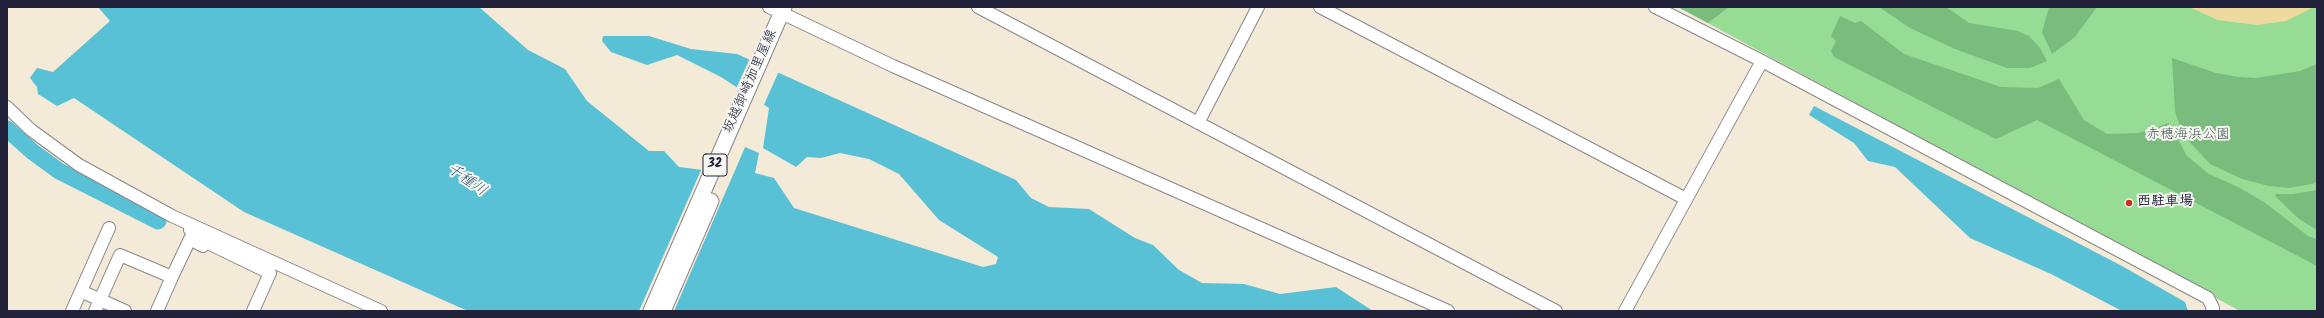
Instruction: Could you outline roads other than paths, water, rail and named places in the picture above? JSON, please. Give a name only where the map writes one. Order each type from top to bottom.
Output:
[{"type":"main road","name":"坂越御崎加里屋線","points":[[651,311],[784,13]]},
{"type":"main road","name":"坂越御崎加里屋線","points":[[663,311],[784,13]]},
{"type":"street","points":[[978,7],[1556,311]]},
{"type":"street","points":[[1198,123],[1258,7]]},
{"type":"street","points":[[1320,7],[1686,199]]},
{"type":"street","points":[[1655,7],[1762,61],[2208,298],[2213,308],[2212,311]]},
{"type":"street","points":[[784,13],[893,66],[1448,311]]},
{"type":"street","points":[[1625,311],[1762,61]]},
{"type":"street","points":[[7,107],[31,130],[79,165],[172,216],[381,311]]},
{"type":"street","points":[[172,216],[208,243],[270,273],[253,311]]},
{"type":"street","points":[[72,311],[109,228]]},
{"type":"street","points":[[157,311],[190,239],[231,259],[236,256]]},
{"type":"street","points":[[98,306],[120,255],[172,277]]},
{"type":"street","points":[[85,293],[98,306],[125,311]]},
{"type":"water","name":"千種川","points":[[98,7],[479,7],[528,50],[565,69],[587,101],[649,151],[664,151],[679,167],[703,170],[738,144],[759,153],[755,173],[774,178],[794,208],[983,267],[996,264],[998,257],[939,220],[899,174],[869,159],[840,153],[821,158],[807,157],[796,167],[763,148],[769,108],[721,77],[677,55],[647,65],[611,52],[602,41],[603,36],[649,36],[691,49],[737,54],[1016,180],[1031,198],[1049,207],[1089,209],[1135,238],[1153,245],[1179,270],[1202,283],[1244,284],[1280,294],[1336,287],[1373,311],[468,311],[244,212],[74,98],[57,106],[38,94],[37,87],[30,78],[37,68],[53,72],[110,21]]},
{"type":"water","points":[[1814,106],[2122,266],[2185,302],[2188,311],[2122,311],[2051,274],[1970,238],[1895,167],[1868,161],[1854,143],[1809,115]]},
{"type":"waterway","points":[[7,129],[33,152],[59,171],[158,221]]},
{"type":"place","name":"西駐車場","points":[[2129,203]]},
{"type":"park label","name":"赤穂海浜公園","points":[[2188,136]]}]
